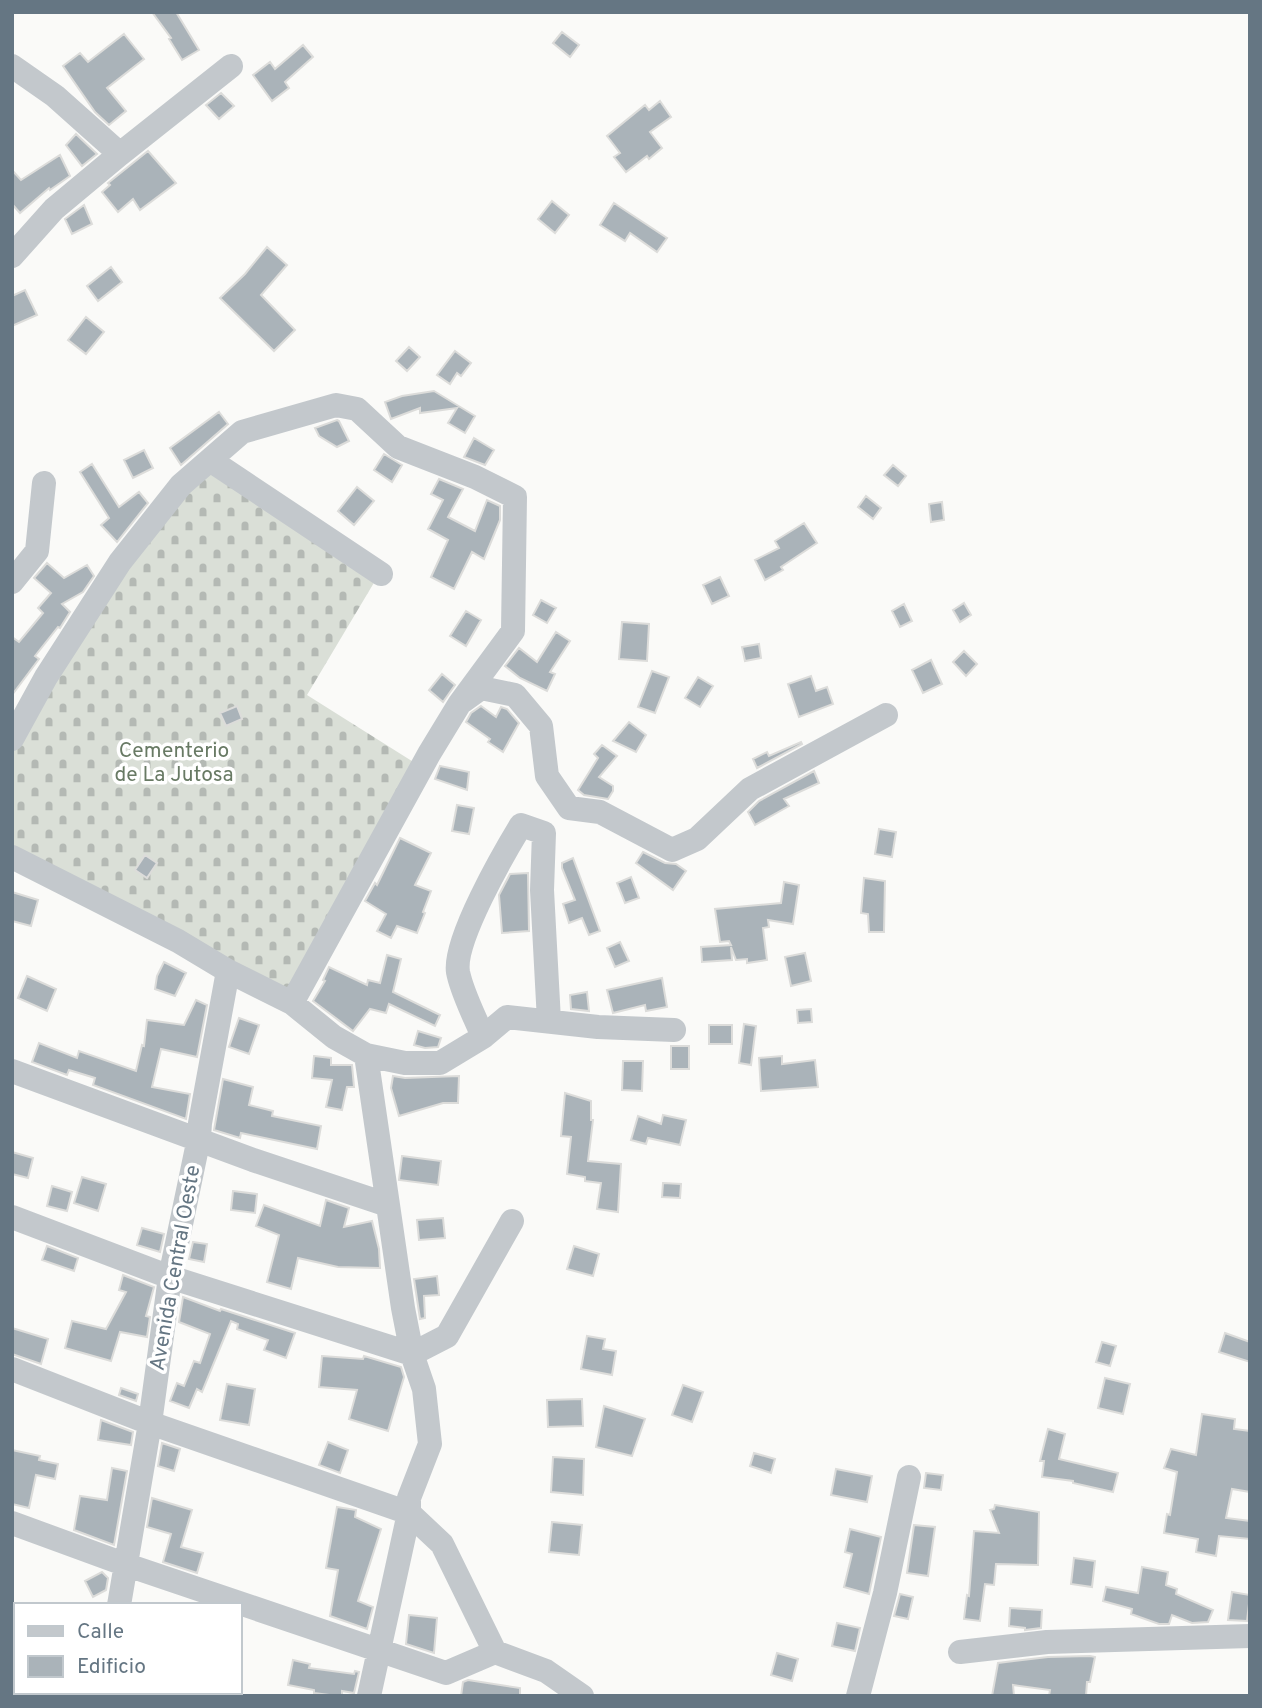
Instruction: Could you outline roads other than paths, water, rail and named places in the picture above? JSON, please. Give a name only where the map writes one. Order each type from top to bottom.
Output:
[{"type":"street","points":[[12,66],[54,96],[120,154]]},
{"type":"street","points":[[12,256],[54,209],[231,66]]},
{"type":"street","points":[[12,740],[46,677],[120,562],[181,485],[242,432],[335,405],[357,409],[398,447],[475,477],[515,497],[513,631],[460,703],[429,754],[292,1003]]},
{"type":"street","points":[[209,460],[381,574]]},
{"type":"street","points":[[12,582],[37,551],[44,483]]},
{"type":"street","points":[[460,703],[481,688],[515,695],[541,726],[547,776],[569,808],[600,813],[672,850],[697,839],[750,789],[887,715]]},
{"type":"street","points":[[483,1037],[458,973],[458,962],[461,948],[493,873],[521,825],[544,832],[542,890],[549,1021]]},
{"type":"street","points":[[12,857],[292,1003],[334,1037],[366,1055],[405,1063],[440,1063],[483,1037],[507,1017],[598,1027],[674,1030]]},
{"type":"street","name":"Avenida Central Oeste","points":[[119,1603],[150,1423],[170,1277],[199,1138],[228,971]]},
{"type":"street","points":[[366,1055],[402,1308],[411,1354],[424,1389],[430,1444],[409,1498],[409,1513],[369,1696]]},
{"type":"street","points":[[12,1071],[253,1160],[388,1205]]},
{"type":"street","points":[[12,1217],[170,1277],[411,1354],[447,1336],[512,1221]]},
{"type":"street","points":[[12,1369],[150,1423],[409,1513],[442,1544],[495,1652],[546,1671],[582,1696]]},
{"type":"street","points":[[858,1696],[885,1593],[909,1477]]},
{"type":"street","points":[[12,1523],[238,1603]]},
{"type":"street","points":[[242,1604],[446,1673],[495,1652]]},
{"type":"street","points":[[960,1652],[1047,1642],[1250,1636]]},
{"type":"park label","name":"Cementerio de La Jutosa","points":[[174,763]]}]
